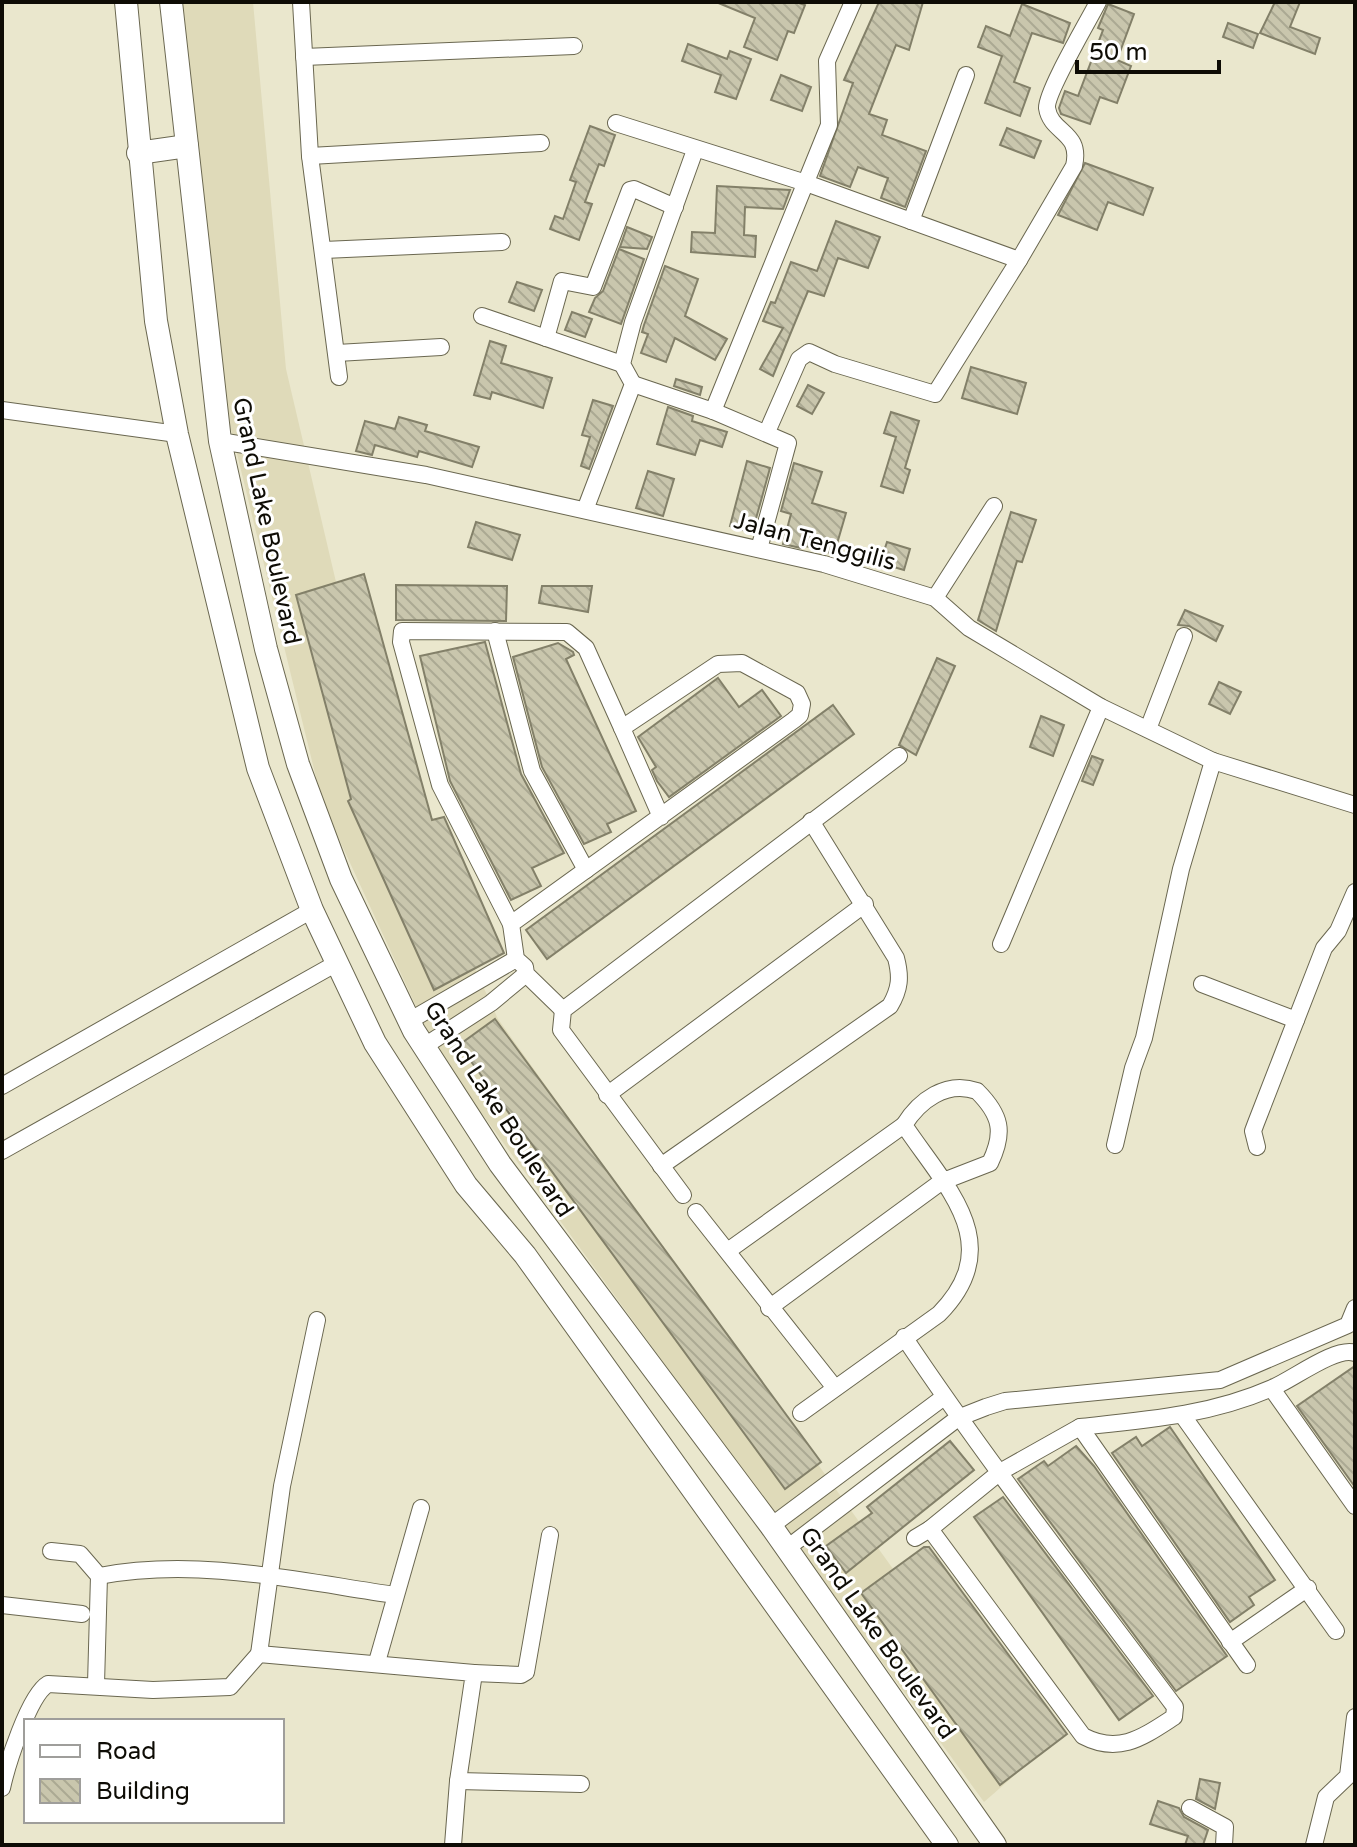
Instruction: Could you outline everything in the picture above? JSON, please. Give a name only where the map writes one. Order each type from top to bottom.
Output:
[{"type":"street","points":[[126,2],[156,321],[177,434],[258,768],[312,910],[375,1043],[466,1185],[525,1255],[947,1845]]},
{"type":"street","name":"Grand Lake Boulevard","points":[[171,2],[220,441],[266,649],[298,764],[341,879],[423,1047],[541,1224],[771,1526],[995,1845]]},
{"type":"street","points":[[301,2],[310,156],[339,377]]},
{"type":"street","points":[[713,411],[829,125],[827,61],[831,43],[849,3]]},
{"type":"street","points":[[767,432],[799,359],[809,352],[835,364],[935,394],[1074,166],[1077,152],[1071,139],[1051,118],[1049,97],[1094,3]]},
{"type":"street","points":[[304,57],[574,46]]},
{"type":"street","points":[[911,221],[966,75]]},
{"type":"street","points":[[616,123],[806,183],[1019,260]]},
{"type":"street","points":[[310,156],[541,143]]},
{"type":"street","points":[[138,153],[187,146]]},
{"type":"street","points":[[622,364],[633,322],[695,150]]},
{"type":"street","points":[[546,338],[562,281],[593,287],[630,190],[675,207]]},
{"type":"street","points":[[324,250],[502,242]]},
{"type":"street","points":[[482,316],[622,364],[633,384],[786,440],[789,446],[759,549]]},
{"type":"street","points":[[337,353],[441,347]]},
{"type":"street","points":[[585,510],[633,384]]},
{"type":"street","points":[[2,410],[177,434]]},
{"type":"street","name":"Jalan Tenggilis","points":[[220,441],[426,475],[824,564],[935,598],[969,628],[1101,707],[1213,761],[1355,805]]},
{"type":"street","points":[[935,598],[994,506]]},
{"type":"street","points":[[563,1010],[526,974],[525,967],[516,959],[511,924],[440,785],[401,642],[402,631],[408,628],[557,631],[579,639],[661,817]]},
{"type":"street","points":[[495,631],[532,771],[586,870]]},
{"type":"street","points":[[1148,729],[1184,636]]},
{"type":"street","points":[[232,661],[266,649]]},
{"type":"street","points":[[511,924],[800,715],[802,704],[797,693],[742,663],[718,664],[622,728]]},
{"type":"street","points":[[1001,944],[1101,707]]},
{"type":"street","points":[[683,1195],[561,1030],[563,1010],[899,756]]},
{"type":"street","points":[[1115,1145],[1133,1068],[1144,1038],[1177,883],[1213,761]]},
{"type":"street","points":[[661,1166],[890,1006],[897,993],[899,970],[865,904],[811,821]]},
{"type":"street","points":[[1257,1147],[1253,1131],[1256,1123],[1324,948],[1338,931],[1355,892]]},
{"type":"street","points":[[607,1095],[865,904]]},
{"type":"street","points":[[2,1086],[312,910]]},
{"type":"street","points":[[409,1021],[516,959]]},
{"type":"street","points":[[2,1151],[337,963]]},
{"type":"street","points":[[423,1047],[491,1003],[526,974]]},
{"type":"street","points":[[1202,984],[1296,1020]]},
{"type":"street","points":[[729,1250],[904,1125],[916,1105],[948,1089],[977,1091],[994,1109],[1001,1124],[998,1145],[990,1163],[941,1182],[769,1308]]},
{"type":"street","points":[[801,1413],[939,1314],[958,1295],[965,1281],[969,1263],[966,1218],[904,1125]]},
{"type":"street","points":[[696,1212],[835,1388]]},
{"type":"street","points":[[786,1549],[958,1418],[1005,1401],[1220,1380],[1351,1327],[1355,1308]]},
{"type":"street","points":[[26,1719],[42,1688],[62,1683],[153,1690],[230,1687],[259,1654],[282,1486],[317,1320]]},
{"type":"street","points":[[904,1337],[958,1418],[1000,1472],[1175,1707],[1174,1717],[1132,1744],[1098,1744],[1083,1736],[922,1533],[1000,1472],[1080,1427],[1183,1416],[1272,1389],[1340,1352],[1355,1353]]},
{"type":"street","points":[[1272,1389],[1355,1506]]},
{"type":"street","points":[[771,1526],[944,1397]]},
{"type":"street","points":[[1183,1416],[1336,1631]]},
{"type":"street","points":[[1080,1427],[1247,1665]]},
{"type":"street","points":[[858,1459],[875,1483]]},
{"type":"street","points":[[377,1662],[421,1508]]},
{"type":"street","points":[[259,1654],[521,1675],[526,1672],[550,1535]]},
{"type":"street","points":[[51,1551],[80,1554],[99,1576],[96,1684]]},
{"type":"street","points":[[99,1576],[180,1568],[395,1595]]},
{"type":"street","points":[[1230,1642],[1308,1588]]},
{"type":"street","points":[[2,1605],[82,1614]]},
{"type":"street","points":[[453,1845],[458,1781],[474,1673]]},
{"type":"street","points":[[1314,1845],[1326,1797],[1348,1776],[1355,1717]]},
{"type":"street","points":[[2,1788],[24,1725]]},
{"type":"street","points":[[458,1781],[581,1784]]},
{"type":"street","points":[[1190,1808],[1225,1827],[1224,1845]]},
{"type":"shaded area","points":[[183,2],[253,2],[286,369],[336,582],[392,788],[498,1019],[1031,1761],[984,1802],[437,1052],[322,802],[218,376]]},
{"type":"building","points":[[716,2],[796,2],[805,5],[794,33],[788,31],[777,60],[744,47],[755,18]]},
{"type":"building","points":[[879,2],[923,2],[909,50],[896,45],[869,114],[887,120],[882,135],[926,151],[905,207],[881,198],[888,178],[858,167],[850,187],[820,176],[853,83],[844,80]]},
{"type":"building","points":[[1275,2],[1300,2],[1290,27],[1320,38],[1315,54],[1260,33]]},
{"type":"building","points":[[1022,4],[1070,23],[1063,43],[1032,33],[1014,82],[1030,88],[1020,116],[985,103],[1002,56],[978,47],[986,26],[1010,36]]},
{"type":"building","points":[[1108,4],[1134,14],[1117,60],[1131,66],[1117,103],[1100,97],[1090,124],[1061,114],[1059,108],[1065,91],[1078,96],[1103,30],[1098,28]]},
{"type":"building","points":[[1228,23],[1258,34],[1253,48],[1223,37]]},
{"type":"building","points":[[688,44],[727,59],[730,51],[751,59],[736,99],[715,92],[721,75],[682,61]]},
{"type":"building","points":[[781,75],[811,87],[802,111],[771,100]]},
{"type":"building","points":[[590,126],[615,135],[604,166],[599,164],[585,202],[592,204],[579,240],[550,229],[555,216],[563,219],[576,182],[570,180]]},
{"type":"building","points":[[1007,128],[1041,141],[1034,158],[1000,145]]},
{"type":"building","points":[[1085,163],[1153,188],[1143,215],[1108,202],[1097,230],[1058,215]]},
{"type":"building","points":[[717,186],[790,190],[783,209],[745,207],[744,235],[756,236],[755,257],[691,252],[692,232],[715,233]]},
{"type":"building","points":[[836,221],[880,237],[868,268],[838,258],[824,296],[808,291],[773,376],[760,369],[783,328],[763,321],[771,302],[775,303],[791,262],[817,271]]},
{"type":"building","points":[[627,227],[652,237],[647,249],[620,247]]},
{"type":"building","points":[[619,249],[644,259],[621,324],[589,312],[595,298],[603,291]]},
{"type":"building","points":[[665,266],[698,279],[685,316],[727,339],[715,360],[675,338],[666,362],[641,353],[648,334],[642,332]]},
{"type":"building","points":[[517,282],[542,290],[534,311],[509,302]]},
{"type":"building","points":[[572,312],[592,319],[585,337],[565,330]]},
{"type":"building","points":[[490,341],[506,346],[501,363],[552,378],[543,408],[492,392],[490,399],[474,395]]},
{"type":"building","points":[[971,367],[1026,383],[1017,414],[962,398]]},
{"type":"building","points":[[676,379],[702,387],[700,395],[674,386]]},
{"type":"building","points":[[808,385],[824,393],[812,414],[797,406]]},
{"type":"building","points":[[593,400],[613,406],[589,469],[581,466],[590,437],[582,435]]},
{"type":"building","points":[[668,407],[693,416],[692,421],[727,432],[722,447],[700,440],[695,455],[657,444]]},
{"type":"building","points":[[891,412],[919,421],[905,468],[910,470],[903,493],[881,486],[896,437],[884,433]]},
{"type":"building","points":[[399,417],[427,425],[425,431],[479,447],[472,467],[419,451],[417,457],[375,445],[372,455],[356,451],[365,421],[395,429]]},
{"type":"building","points":[[747,461],[770,468],[752,533],[730,526]]},
{"type":"building","points":[[794,463],[822,472],[812,503],[846,513],[834,554],[802,545],[801,548],[783,544],[791,514],[781,511]]},
{"type":"building","points":[[648,471],[674,479],[663,516],[636,508]]},
{"type":"building","points":[[1011,512],[1036,520],[1022,562],[1017,561],[996,631],[978,620]]},
{"type":"building","points":[[476,522],[520,535],[512,560],[468,547]]},
{"type":"building","points":[[887,542],[910,549],[904,570],[880,563]]},
{"type":"building","points":[[364,574],[432,820],[444,817],[504,953],[434,990],[348,801],[351,799],[296,595]]},
{"type":"building","points":[[396,585],[507,586],[506,621],[396,620]]},
{"type":"building","points":[[542,586],[592,586],[588,612],[539,603]]},
{"type":"building","points":[[1185,610],[1223,626],[1216,641],[1189,626],[1178,625]]},
{"type":"building","points":[[485,642],[521,774],[564,853],[532,868],[541,886],[511,900],[450,781],[420,656]]},
{"type":"building","points":[[558,643],[573,652],[574,655],[566,659],[636,811],[607,824],[611,832],[584,844],[542,767],[513,657]]},
{"type":"building","points":[[937,658],[955,666],[916,755],[899,745]]},
{"type":"building","points":[[718,678],[739,707],[762,690],[781,716],[669,797],[657,781],[652,770],[656,767],[638,737]]},
{"type":"building","points":[[1219,682],[1241,692],[1230,714],[1209,704]]},
{"type":"building","points":[[833,705],[854,734],[547,959],[526,930]]},
{"type":"building","points":[[1041,716],[1064,725],[1053,756],[1030,747]]},
{"type":"building","points":[[1092,756],[1103,760],[1093,785],[1082,781]]},
{"type":"building","points":[[495,1019],[821,1462],[785,1489],[459,1045]]},
{"type":"building","points":[[1355,1366],[1355,1487],[1297,1406]]},
{"type":"building","points":[[1170,1427],[1275,1580],[1249,1597],[1254,1605],[1230,1622],[1112,1453],[1136,1437],[1142,1446]]},
{"type":"building","points":[[950,1441],[974,1470],[846,1573],[826,1546],[872,1513],[867,1507]]},
{"type":"building","points":[[1076,1446],[1094,1466],[1227,1656],[1176,1691],[1018,1479],[1044,1461],[1048,1466]]},
{"type":"building","points":[[1003,1497],[1153,1696],[1119,1720],[974,1517]]},
{"type":"building","points":[[924,1547],[929,1547],[1067,1734],[1000,1785],[861,1593]]},
{"type":"building","points":[[1200,1779],[1220,1783],[1215,1809],[1196,1799]]},
{"type":"building","points":[[1158,1801],[1179,1808],[1184,1817],[1208,1830],[1203,1845],[1185,1845],[1188,1836],[1150,1824]]}]
